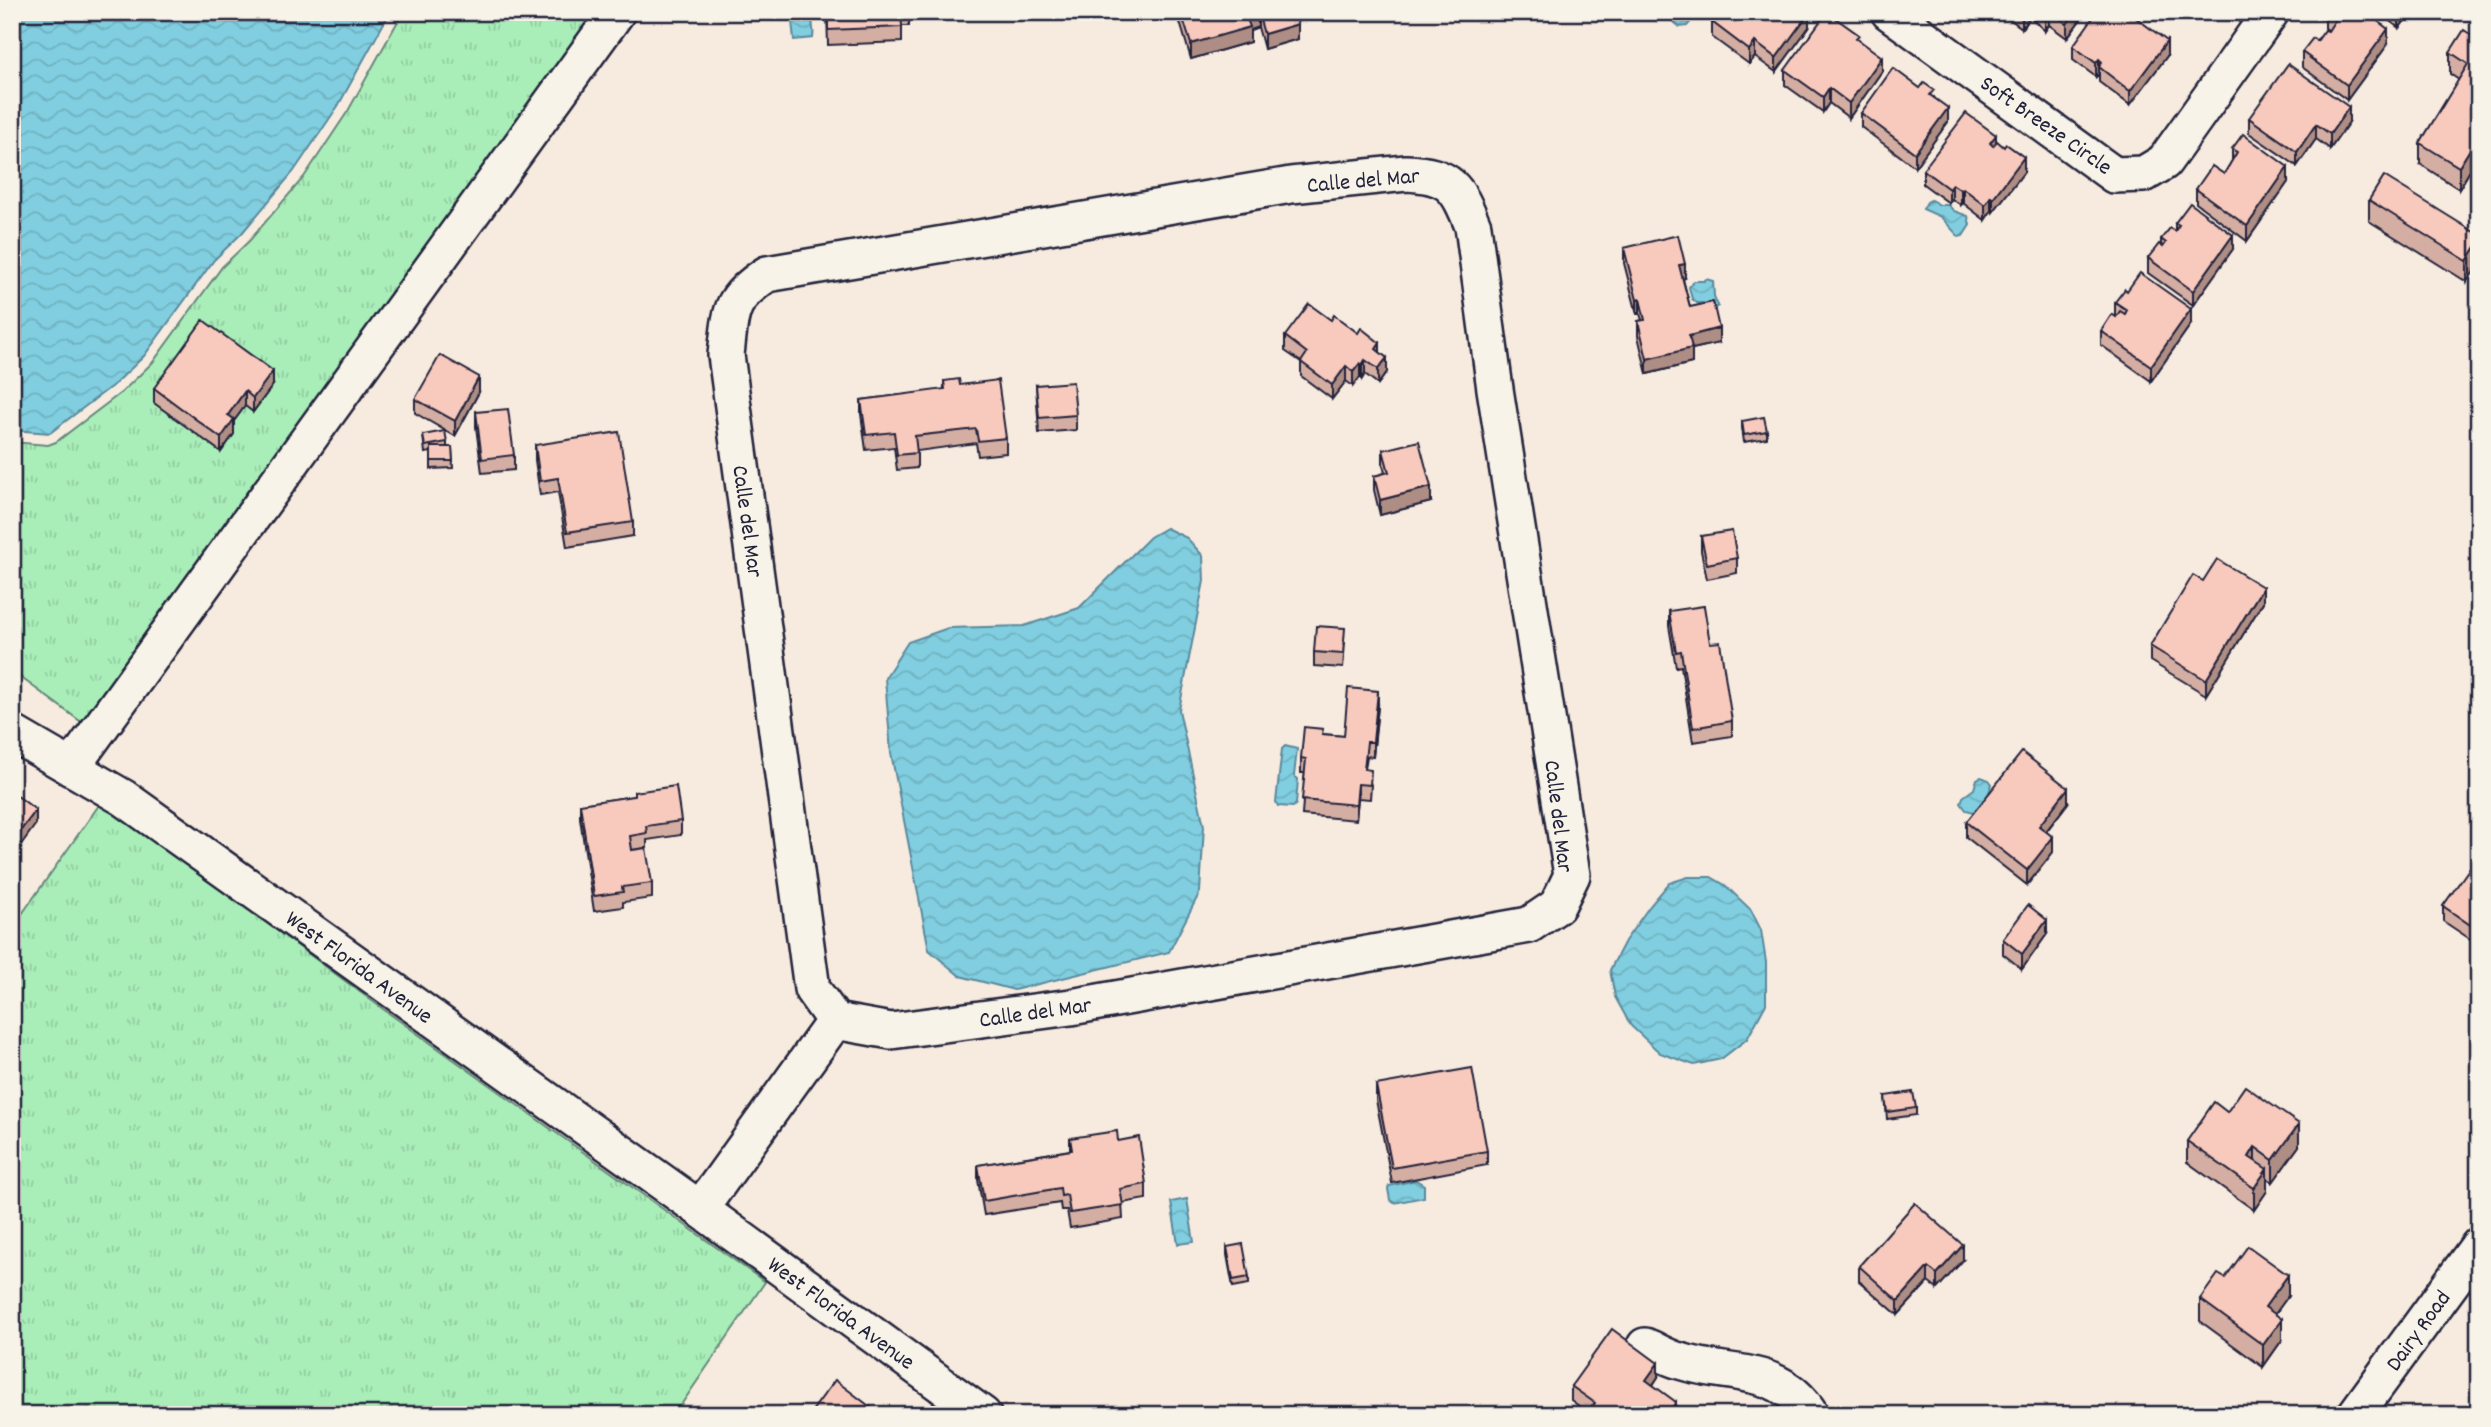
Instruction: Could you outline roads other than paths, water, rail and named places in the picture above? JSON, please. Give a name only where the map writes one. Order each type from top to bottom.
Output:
[{"type":"street","points":[[71,768],[617,12]]},
{"type":"street","name":"Soft Breeze Circle","points":[[1889,12],[2114,175],[2144,174],[2164,162],[2271,12]]},
{"type":"street","name":"Calle del Mar","points":[[1406,173],[1432,174],[1451,185],[1473,226],[1495,389],[1572,875],[1557,906],[1529,925],[1071,1007],[891,1031],[835,1021],[812,989],[726,355],[732,309],[747,288],[767,274],[1291,185],[1406,173]]},
{"type":"street","name":"West Florida Avenue","points":[[12,733],[124,797],[983,1415]]},
{"type":"street","points":[[700,1209],[835,1021]]},
{"type":"street","name":"Dairy Road","points":[[2355,1415],[2479,1244]]},
{"type":"street","points":[[1645,1346],[1681,1362],[1753,1374],[1787,1388],[1803,1402],[1811,1415]]},
{"type":"water","points":[[12,12],[390,12],[338,106],[294,171],[242,233],[214,260],[144,356],[116,383],[50,433],[12,430]]},
{"type":"water","points":[[791,12],[813,12],[813,38],[794,40]]},
{"type":"water","points":[[1661,12],[1688,12],[1692,20],[1687,26],[1680,27]]},
{"type":"water","points":[[1931,200],[1940,205],[1948,205],[1954,211],[1968,216],[1970,225],[1963,236],[1959,237],[1941,217],[1923,209]]},
{"type":"water","points":[[1694,281],[1713,281],[1718,306],[1710,311],[1703,303],[1692,299],[1689,287]]},
{"type":"water","points":[[1166,528],[1187,538],[1203,556],[1204,581],[1179,710],[1204,826],[1200,892],[1169,952],[1014,990],[960,976],[929,950],[891,753],[885,678],[908,642],[948,628],[1024,626],[1079,608],[1150,537]]},
{"type":"water","points":[[1285,746],[1297,749],[1294,776],[1298,779],[1296,804],[1293,807],[1278,806],[1276,802],[1282,749]]},
{"type":"water","points":[[1981,777],[1992,784],[1981,814],[1966,810],[1961,803]]},
{"type":"water","points":[[1688,877],[1711,877],[1725,885],[1751,910],[1761,930],[1766,962],[1766,1004],[1747,1039],[1721,1059],[1694,1065],[1660,1053],[1631,1026],[1615,997],[1610,970],[1625,941],[1669,883]]},
{"type":"water","points":[[1416,1180],[1424,1185],[1424,1197],[1394,1203],[1390,1200],[1389,1186]]},
{"type":"water","points":[[1187,1199],[1194,1242],[1178,1244],[1171,1202]]}]
